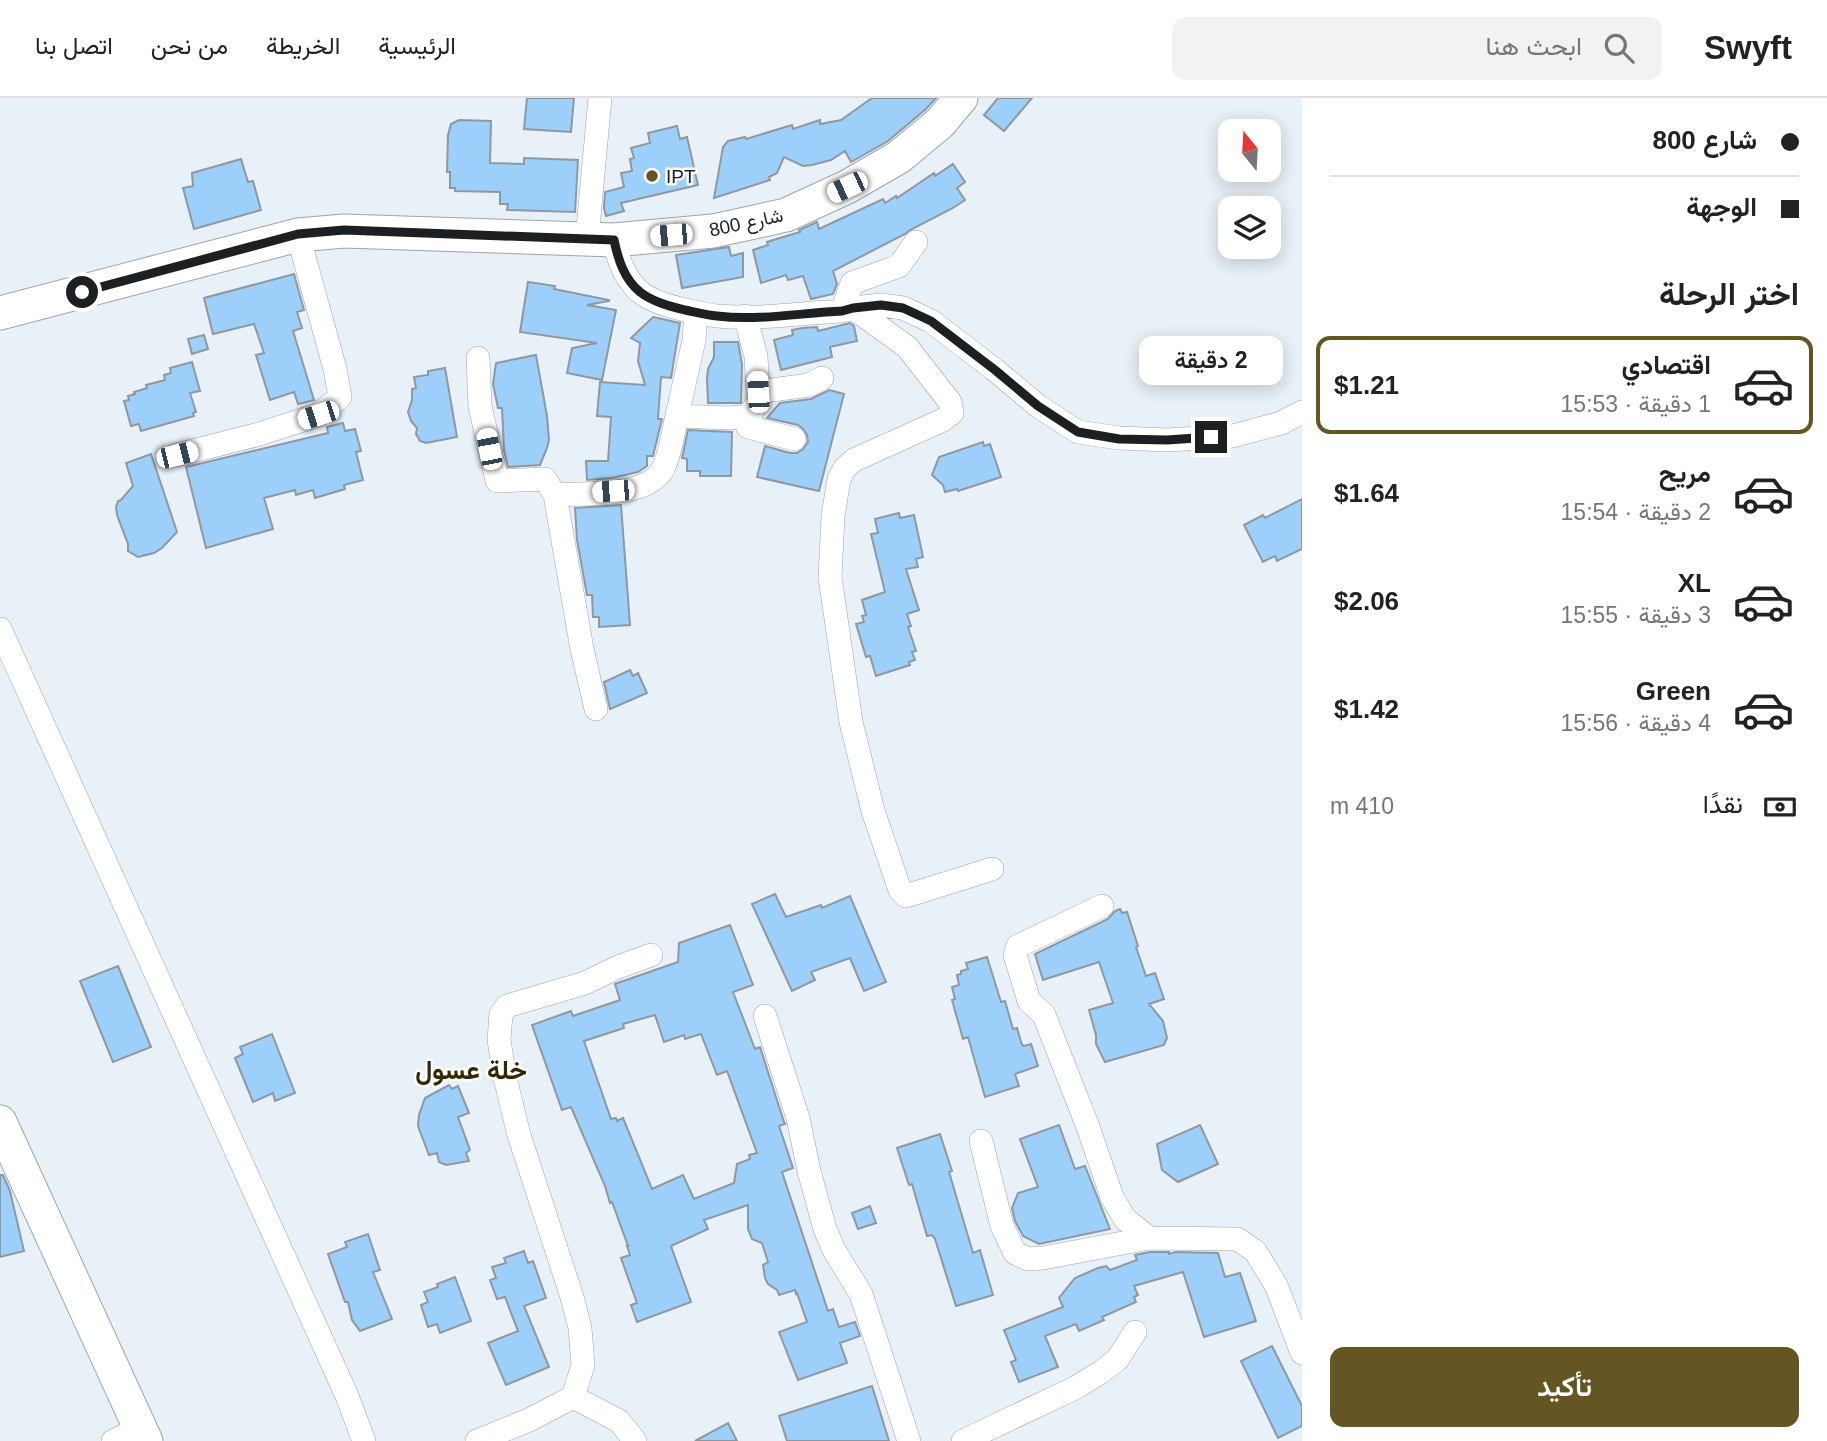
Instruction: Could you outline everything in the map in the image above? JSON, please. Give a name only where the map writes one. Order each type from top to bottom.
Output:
[{"type":"main road","name":"شارع 800","points":[[0,313],[298,234],[344,230],[600,239],[713,231],[786,215],[847,187],[899,157],[940,123],[961,98]]},
{"type":"main road","points":[[0,1122],[133,1437]]},
{"type":"street","points":[[600,98],[600,239],[618,257],[624,273],[638,290],[653,301],[717,316],[769,317],[881,305],[903,308],[931,321],[1038,406],[1078,432],[1119,439],[1167,440],[1233,436],[1281,423],[1302,412]]},
{"type":"street","points":[[177,455],[256,435],[318,415],[340,397],[335,369],[298,234]]},
{"type":"street","points":[[847,309],[852,283],[899,266],[916,242]]},
{"type":"street","points":[[847,309],[907,347],[950,402],[952,413],[943,420],[854,460],[845,468],[839,479],[833,516],[830,577],[851,722],[873,811],[900,890],[906,897],[992,869]]},
{"type":"street","points":[[555,495],[629,490],[645,485],[662,470],[670,447],[694,340],[696,312]]},
{"type":"street","points":[[745,316],[756,356],[758,392],[748,426],[794,439]]},
{"type":"street","points":[[478,358],[481,405],[497,481],[545,479],[555,495],[582,649],[596,709]]},
{"type":"street","points":[[758,392],[809,385],[821,378]]},
{"type":"street","points":[[677,416],[751,416]]},
{"type":"street","points":[[0,629],[347,1396],[364,1441]]},
{"type":"street","points":[[1102,906],[1018,946],[1015,955],[1029,1001],[1044,1015],[1112,1197],[1125,1219],[1149,1238]]},
{"type":"street","points":[[477,1441],[528,1420],[573,1397],[583,1365],[580,1328],[572,1297],[519,1135],[505,1078],[499,1040],[501,1014],[507,1006],[585,983],[651,955]]},
{"type":"street","points":[[765,1016],[798,1118],[825,1229],[834,1250],[861,1294],[909,1441]]},
{"type":"street","points":[[981,1141],[1002,1226],[1015,1253],[1028,1259],[1149,1238],[1237,1239],[1255,1251],[1276,1285],[1302,1353]]},
{"type":"street","points":[[963,1441],[1093,1377],[1117,1360],[1135,1332]]},
{"type":"street","points":[[573,1397],[619,1421],[635,1441]]},
{"type":"building","points":[[527,98],[574,98],[571,132],[524,129]]},
{"type":"building","points":[[872,98],[936,98],[888,141],[851,162],[845,151],[831,160],[803,166],[784,157],[777,173],[769,177],[770,180],[714,198],[723,147],[728,141],[746,139],[792,125],[793,129],[820,120],[820,124],[841,120]]},
{"type":"building","points":[[998,98],[1032,98],[1004,131],[984,115]]},
{"type":"building","points":[[459,120],[491,121],[490,163],[524,164],[524,158],[578,160],[575,212],[507,210],[508,204],[500,204],[500,192],[455,191],[455,188],[450,188],[450,172],[447,172],[448,135],[451,124]]},
{"type":"building","points":[[677,126],[680,139],[687,137],[698,185],[621,203],[624,211],[606,216],[605,192],[624,187],[621,173],[632,171],[630,159],[634,158],[631,148],[650,143],[648,133]]},
{"type":"building","points":[[241,159],[248,182],[253,181],[261,210],[194,229],[183,188],[193,186],[192,173]]},
{"type":"building","points":[[953,164],[965,182],[957,188],[965,200],[833,271],[837,284],[833,294],[811,299],[803,276],[788,280],[786,275],[761,283],[753,250],[768,245],[767,242],[800,232],[799,230],[817,222],[819,229],[883,199],[885,203],[896,196],[897,198],[934,173],[935,176]]},
{"type":"building","points":[[729,247],[731,256],[743,253],[743,277],[682,288],[676,255]]},
{"type":"building","points":[[294,274],[304,310],[297,312],[302,328],[293,331],[314,400],[298,404],[294,392],[270,400],[256,355],[264,353],[254,324],[213,334],[204,298]]},
{"type":"building","points":[[528,282],[609,300],[587,305],[616,310],[602,380],[567,373],[572,348],[597,343],[520,332]]},
{"type":"building","points":[[653,317],[680,323],[671,378],[661,377],[658,419],[662,419],[653,456],[647,456],[647,466],[638,472],[587,480],[586,461],[608,461],[611,417],[597,416],[600,382],[645,385],[638,361],[640,343],[631,338]]},
{"type":"building","points":[[850,323],[854,326],[857,341],[830,347],[832,357],[781,370],[774,340],[793,335],[792,330],[817,327],[818,331]]},
{"type":"building","points":[[204,335],[208,349],[192,354],[188,339]]},
{"type":"building","points":[[714,342],[738,342],[742,364],[741,403],[708,403],[707,378],[714,357]]},
{"type":"building","points":[[536,355],[547,416],[547,448],[540,465],[508,467],[504,450],[502,408],[498,408],[493,384],[496,363]]},
{"type":"building","points":[[192,362],[200,391],[190,393],[196,412],[193,413],[194,416],[141,431],[139,424],[131,426],[124,401],[129,400],[128,396],[147,388],[146,385],[165,380],[164,375],[171,373],[170,368]]},
{"type":"building","points":[[445,368],[457,437],[426,443],[420,441],[416,434],[417,428],[408,412],[412,389],[416,388],[414,377]]},
{"type":"building","points":[[829,390],[844,394],[819,491],[757,477],[765,446],[797,453],[808,442],[807,435],[798,425],[767,418],[780,403],[811,399]]},
{"type":"building","points":[[343,423],[345,431],[355,429],[361,451],[356,452],[363,480],[344,485],[345,489],[315,498],[313,490],[296,495],[295,490],[264,498],[273,529],[206,548],[186,467],[328,433],[327,427]]},
{"type":"building","points":[[688,430],[732,432],[731,476],[700,476],[700,471],[687,471],[687,459],[682,458]]},
{"type":"building","points":[[983,442],[984,446],[990,444],[1001,477],[958,491],[945,492],[943,485],[932,475],[939,457]]},
{"type":"building","points":[[151,454],[177,532],[162,548],[138,557],[128,551],[116,507],[118,501],[133,486],[126,463]]},
{"type":"building","points":[[1302,499],[1302,549],[1277,561],[1275,556],[1263,562],[1244,525],[1263,515],[1265,518]]},
{"type":"building","points":[[621,505],[630,625],[599,627],[599,617],[593,617],[592,595],[587,595],[577,540],[575,508]]},
{"type":"building","points":[[899,513],[900,518],[914,515],[923,557],[916,559],[918,567],[906,569],[919,610],[907,614],[911,626],[908,627],[916,651],[912,652],[915,660],[909,662],[910,665],[876,676],[870,656],[866,657],[856,624],[864,622],[862,616],[866,615],[862,600],[885,592],[871,534],[878,533],[875,519]]},
{"type":"building","points":[[630,670],[633,676],[638,673],[647,693],[610,709],[604,682]]},
{"type":"building","points":[[775,894],[786,917],[821,905],[822,908],[850,896],[886,982],[864,991],[850,958],[811,972],[815,980],[792,991],[752,904]]},
{"type":"building","points":[[1120,909],[1122,913],[1127,912],[1146,976],[1155,973],[1164,999],[1149,1004],[1163,1021],[1167,1038],[1164,1045],[1105,1062],[1096,1044],[1089,1010],[1113,1003],[1099,962],[1043,980],[1035,954],[1108,919]]},
{"type":"building","points":[[730,925],[753,985],[733,992],[755,1049],[760,1047],[785,1124],[779,1126],[793,1168],[782,1172],[828,1311],[833,1309],[839,1327],[855,1322],[860,1336],[840,1343],[847,1363],[798,1380],[779,1332],[807,1322],[795,1290],[779,1295],[777,1290],[768,1284],[763,1265],[768,1262],[762,1243],[752,1239],[748,1229],[748,1205],[704,1220],[708,1229],[671,1246],[691,1302],[637,1322],[631,1305],[637,1303],[621,1258],[630,1255],[628,1246],[571,1107],[562,1110],[532,1025],[571,1011],[573,1016],[620,1000],[615,984],[678,962],[679,943]],"holes":[[[655,1015],[664,1042],[684,1035],[685,1039],[701,1034],[717,1075],[727,1071],[757,1153],[749,1155],[750,1159],[737,1164],[734,1183],[694,1199],[683,1175],[652,1189],[623,1118],[617,1121],[616,1118],[611,1119],[584,1041],[624,1028],[623,1024]]]},
{"type":"building","points":[[987,957],[1001,1002],[1005,1001],[1013,1029],[1017,1028],[1022,1045],[1031,1044],[1038,1066],[1015,1074],[1019,1086],[985,1097],[968,1037],[963,1039],[952,1000],[955,999],[952,987],[959,985],[957,975],[968,969],[966,963]]},
{"type":"building","points":[[118,966],[151,1047],[113,1062],[80,981]]},
{"type":"building","points":[[272,1034],[295,1093],[275,1101],[273,1093],[253,1102],[235,1058],[243,1054],[240,1047]]},
{"type":"building","points":[[449,1085],[452,1089],[458,1086],[469,1113],[458,1117],[470,1150],[466,1153],[469,1161],[446,1165],[439,1162],[437,1153],[429,1155],[418,1126],[425,1098]]},
{"type":"building","points":[[1059,1125],[1075,1169],[1085,1166],[1110,1229],[1039,1244],[1023,1236],[1012,1208],[1018,1193],[1038,1187],[1020,1139]]},
{"type":"building","points":[[1200,1125],[1218,1164],[1178,1182],[1162,1170],[1157,1144]]},
{"type":"building","points":[[940,1134],[973,1253],[980,1250],[993,1295],[956,1306],[935,1239],[932,1235],[927,1236],[912,1184],[909,1185],[897,1148]]},
{"type":"building","points":[[0,1175],[3,1175],[10,1191],[24,1251],[0,1257]]},
{"type":"building","points":[[870,1206],[876,1223],[858,1229],[852,1213]]},
{"type":"building","points":[[368,1234],[380,1270],[373,1272],[392,1319],[360,1331],[352,1320],[348,1302],[345,1302],[328,1254],[347,1247],[345,1242]]},
{"type":"building","points":[[524,1251],[528,1263],[533,1261],[546,1298],[524,1306],[549,1367],[506,1385],[488,1343],[518,1331],[505,1297],[497,1299],[490,1280],[496,1278],[492,1267],[506,1263],[504,1258]]},
{"type":"building","points":[[1150,1252],[1218,1253],[1225,1277],[1240,1273],[1256,1321],[1204,1337],[1183,1272],[1134,1286],[1138,1295],[1134,1297],[1136,1302],[1102,1317],[1104,1320],[1079,1331],[1076,1324],[1045,1336],[1058,1367],[1019,1382],[1011,1362],[1016,1360],[1004,1330],[1063,1307],[1059,1298],[1075,1278],[1106,1266],[1110,1270],[1137,1260],[1135,1255]]},
{"type":"building","points":[[455,1277],[471,1321],[440,1333],[437,1324],[428,1327],[421,1305],[428,1302],[424,1292]]},
{"type":"building","points":[[1272,1346],[1302,1406],[1302,1426],[1278,1438],[1241,1361]]},
{"type":"building","points":[[872,1386],[889,1441],[787,1441],[779,1416]]},
{"type":"building","points":[[728,1423],[737,1441],[695,1441]]},
{"type":"place","name":"IPT","points":[[652,176]]},
{"type":"district","name":"خلة عسول","points":[[471,1070]]},
{"type":"route","points":[[82,292],[298,234],[318,232],[344,230],[614,240],[624,273],[638,290],[653,301],[717,316],[769,317],[881,305],[903,308],[931,321],[1038,406],[1078,432],[1119,439],[1211,437]]}]
